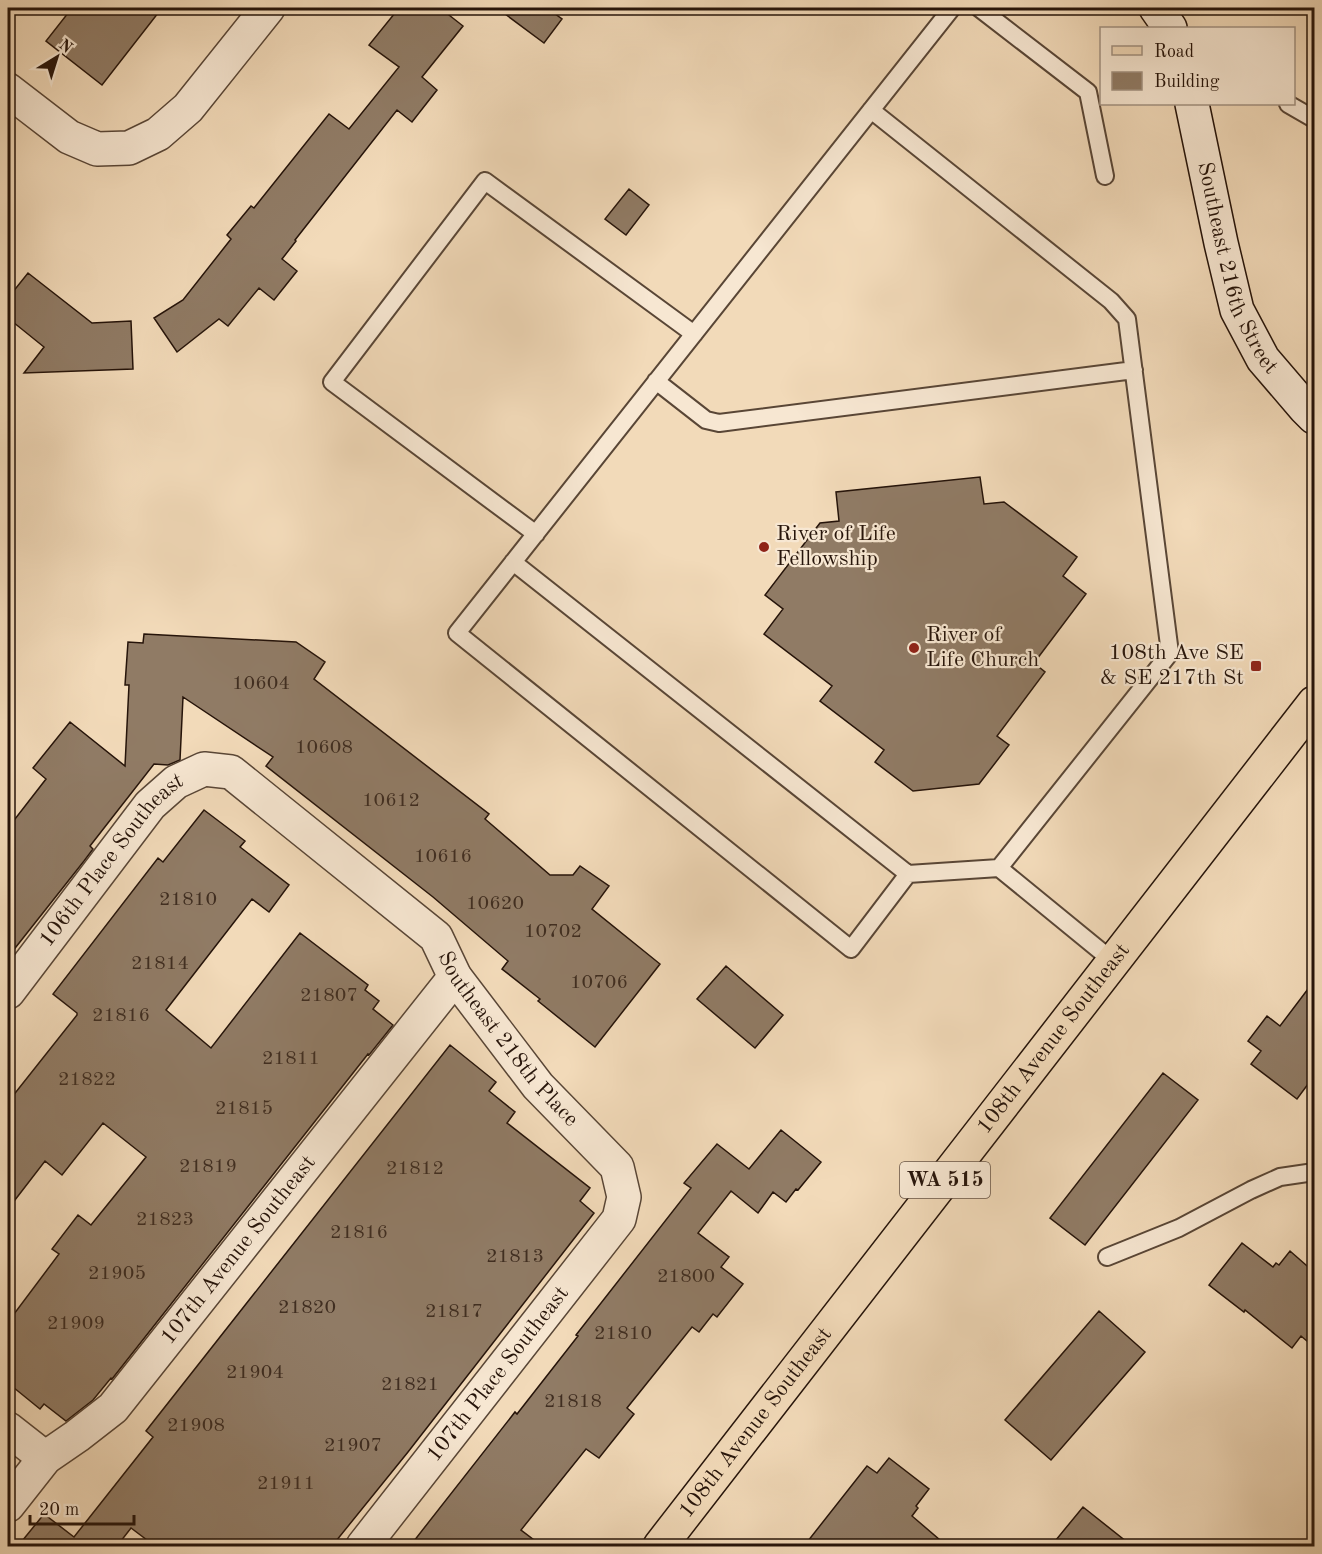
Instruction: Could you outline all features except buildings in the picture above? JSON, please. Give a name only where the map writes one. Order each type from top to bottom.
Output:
[{"type":"main road","name":"108th Avenue Southeast","points":[[660,1546],[1314,703]]},
{"type":"street","points":[[8,90],[69,137],[97,149],[129,148],[158,134],[188,108],[268,8]]},
{"type":"street","points":[[1156,8],[1169,27]]},
{"type":"street","name":"Southeast 216th Street","points":[[1192,105],[1237,310],[1263,359],[1314,417]]},
{"type":"street","name":"Southeast 218th Place","points":[[204,769],[231,772],[436,937],[455,977],[538,1086],[617,1167],[624,1197]]},
{"type":"street","name":"106th Place Southeast","points":[[8,992],[150,805],[176,782],[204,769]]},
{"type":"street","name":"107th Avenue Southeast","points":[[8,1506],[45,1458],[77,1437],[113,1408],[455,977]]},
{"type":"street","name":"107th Place Southeast","points":[[363,1546],[620,1219],[624,1197]]},
{"type":"street","points":[[8,1429],[45,1458]]},
{"type":"lane","points":[[908,874],[851,949],[457,633],[952,8]]},
{"type":"lane","points":[[979,8],[1088,92],[1105,176]]},
{"type":"lane","points":[[1290,105],[1314,119]]},
{"type":"lane","points":[[871,110],[1111,301],[1127,319],[1170,652],[999,868]]},
{"type":"lane","points":[[536,534],[332,382],[485,181],[694,334]]},
{"type":"lane","points":[[656,381],[706,420],[719,423],[1134,370]]},
{"type":"lane","points":[[513,562],[908,874],[999,868],[1114,962]]},
{"type":"lane","points":[[1107,1257],[1179,1227],[1280,1177],[1314,1172]]},
{"type":"place","name":"River of Life Fellowship","points":[[764,547]]},
{"type":"place","name":"River of Life Church","points":[[914,648]]},
{"type":"place","name":"108th Ave SE & SE 217th St","points":[[1256,666]]}]
